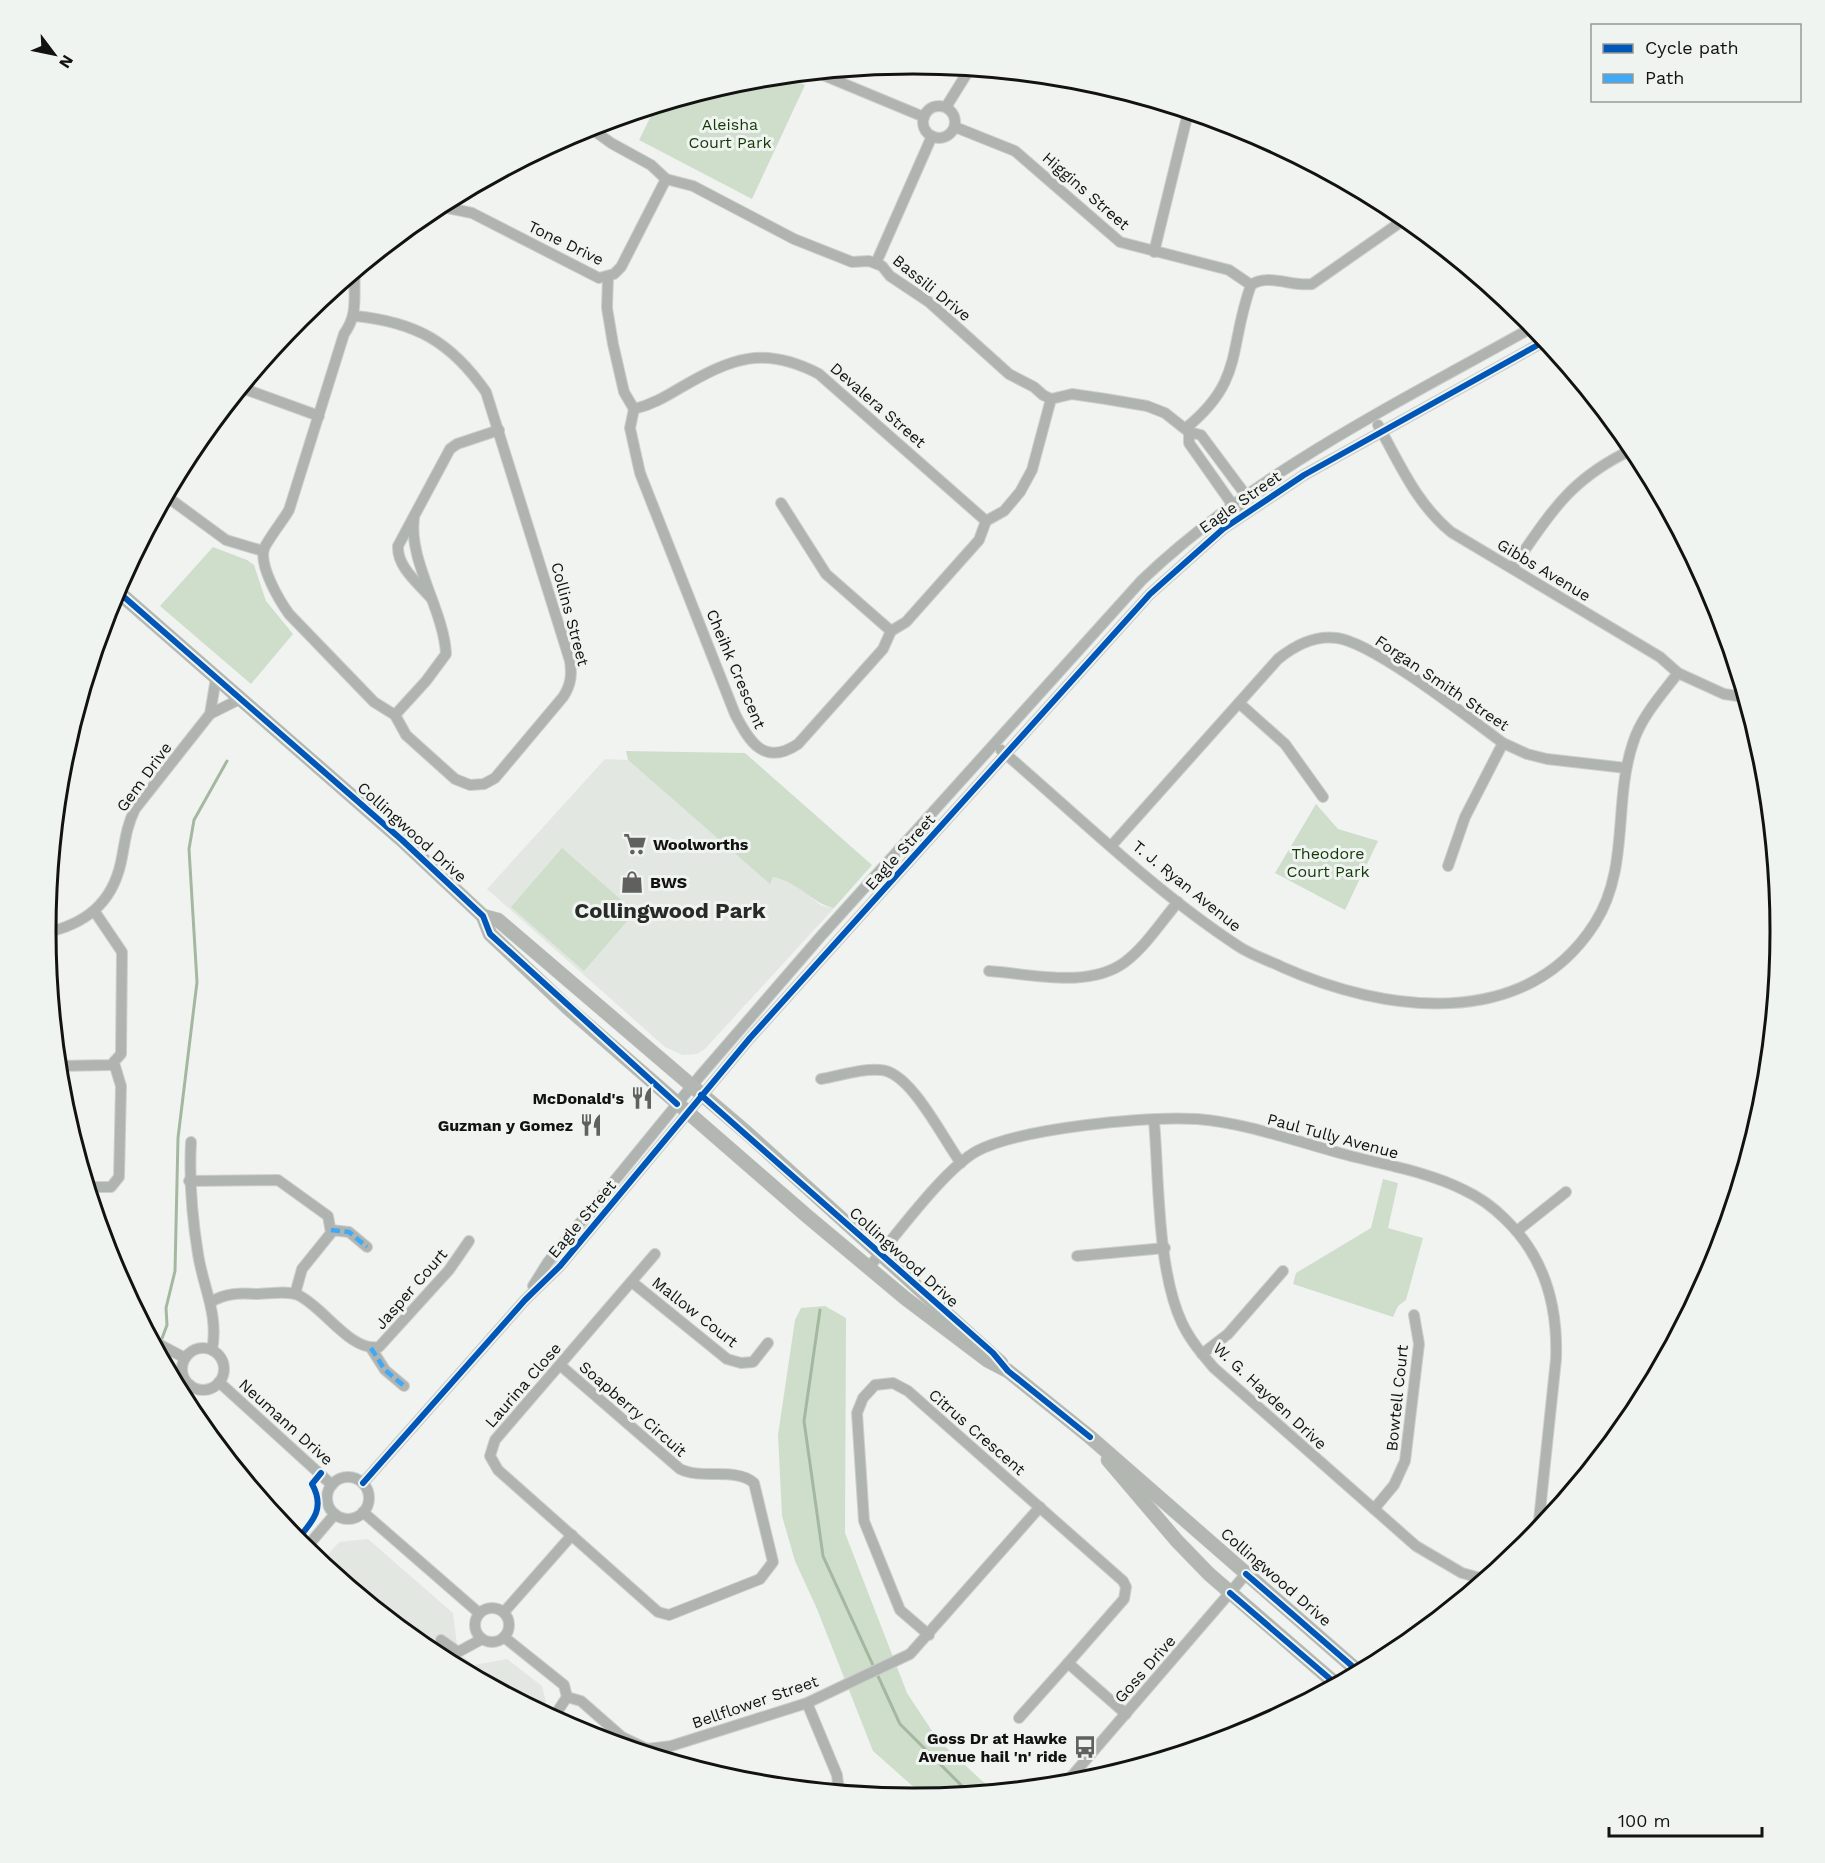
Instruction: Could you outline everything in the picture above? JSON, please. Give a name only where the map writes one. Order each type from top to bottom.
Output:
[{"type":"main road","name":"Collingwood Drive","points":[[124,597],[402,840],[483,916],[490,934],[683,1109],[943,1327],[987,1360],[1008,1371],[1090,1437],[1353,1666]]},
{"type":"main road","name":"Collingwood Drive","points":[[483,916],[498,920],[747,1133],[880,1255],[993,1353],[1008,1371]]},
{"type":"main road","name":"Collingwood Drive","points":[[1090,1437],[1177,1541],[1230,1593],[1331,1679]]},
{"type":"street","points":[[946,107],[965,76]]},
{"type":"street","points":[[832,79],[924,117]]},
{"type":"street","points":[[935,106],[946,107],[955,117],[955,127],[945,137],[932,136],[924,128],[924,117],[935,106]]},
{"type":"street","points":[[1154,252],[1186,120]]},
{"type":"street","name":"Higgins Street","points":[[955,127],[1015,151],[1120,242],[1229,270],[1251,285]]},
{"type":"street","name":"Bassili Drive","points":[[599,135],[651,165],[666,179],[693,186],[803,243],[852,262],[876,263],[929,302],[1009,374],[1051,399]]},
{"type":"street","points":[[876,263],[932,136]]},
{"type":"street","name":"Tone Drive","points":[[452,209],[472,213],[599,279],[608,277],[621,267],[666,179]]},
{"type":"street","points":[[1187,430],[1205,412],[1228,380],[1251,285],[1258,280],[1267,279],[1301,286],[1312,284],[1397,225]]},
{"type":"street","name":"Cheihk Crescent","points":[[608,277],[607,308],[624,392],[634,410],[630,428],[640,472],[735,714],[748,739],[771,753],[789,750],[798,744],[883,648],[891,631],[906,622],[979,540],[986,521],[1004,511],[1020,492],[1032,470],[1051,399]]},
{"type":"street","points":[[172,500],[226,540],[263,551],[289,510],[344,334],[355,316],[352,298],[354,282]]},
{"type":"street","name":"Collins Street","points":[[263,551],[270,580],[289,614],[374,702],[395,715],[406,735],[455,779],[470,785],[484,784],[495,777],[569,687],[572,674],[570,661],[486,392],[466,364],[442,344],[405,325],[355,316]]},
{"type":"street","name":"Eagle Street","points":[[363,1483],[525,1300],[548,1262],[683,1109],[696,1090],[863,888],[995,745],[1142,580],[1174,549],[1245,494],[1373,417],[1524,332]]},
{"type":"street","name":"Eagle Street","points":[[696,1090],[1006,754],[1150,594],[1191,555],[1249,511],[1304,475],[1537,345]]},
{"type":"street","name":"Devalera Street","points":[[634,410],[648,406],[724,363],[760,357],[787,359],[819,374],[986,521]]},
{"type":"street","points":[[249,390],[319,416]]},
{"type":"street","points":[[1051,399],[1072,394],[1147,406],[1165,413],[1187,430],[1201,435],[1245,494],[1249,511]]},
{"type":"street","name":"Gibbs Avenue","points":[[1373,417],[1414,492],[1451,532],[1660,657],[1678,674],[1724,694],[1736,696]]},
{"type":"street","points":[[431,598],[403,566],[398,555],[398,546],[450,449],[499,430]]},
{"type":"street","points":[[1187,430],[1189,444],[1232,504],[1249,511]]},
{"type":"street","points":[[1512,568],[1564,496],[1600,464],[1624,453]]},
{"type":"street","points":[[781,503],[826,574],[891,631]]},
{"type":"street","points":[[395,715],[426,681],[446,654],[446,644],[414,543],[415,516]]},
{"type":"street","name":"Forgan Smith Street","points":[[1112,846],[1278,659],[1292,648],[1320,639],[1334,638],[1370,651],[1503,744],[1547,759],[1626,768]]},
{"type":"street","name":"T. J. Ryan Avenue","points":[[995,745],[1178,902],[1241,948],[1327,984],[1369,996],[1449,1004],[1502,996],[1528,986],[1550,972],[1583,941],[1597,920],[1610,892],[1617,864],[1626,768],[1633,741],[1645,718],[1678,674]]},
{"type":"street","name":"Gem Drive","points":[[210,714],[216,678]]},
{"type":"street","name":"Gem Drive","points":[[56,931],[95,912],[116,879],[127,824],[135,809],[210,714],[240,699]]},
{"type":"street","points":[[1239,703],[1285,744],[1323,797]]},
{"type":"street","points":[[1448,866],[1465,817],[1503,744]]},
{"type":"street","points":[[989,971],[1080,978],[1098,975],[1127,960],[1178,902]]},
{"type":"street","points":[[67,1066],[114,1063],[121,1054],[122,952],[95,912]]},
{"type":"street","points":[[95,1187],[111,1187],[119,1177],[121,1086],[114,1063]]},
{"type":"street","points":[[821,1079],[871,1070],[892,1073],[907,1084],[961,1162]]},
{"type":"street","name":"Paul Tully Avenue","points":[[869,1267],[961,1162],[977,1151],[1024,1135],[1154,1120],[1218,1122],[1428,1177],[1462,1189],[1478,1198],[1517,1231],[1544,1274],[1553,1302],[1557,1332],[1539,1515]]},
{"type":"street","name":"W. G. Hayden Drive","points":[[1154,1120],[1165,1248],[1172,1297],[1183,1325],[1202,1354],[1235,1387],[1432,1557],[1462,1573],[1477,1577]]},
{"type":"street","points":[[191,1143],[189,1180],[198,1256],[211,1302],[214,1325],[212,1350],[223,1364],[219,1382],[205,1390],[190,1385],[182,1370],[185,1358],[197,1349],[212,1350]]},
{"type":"street","points":[[189,1180],[278,1180],[328,1216],[331,1230],[324,1245],[302,1269],[295,1293],[230,1294],[211,1302]]},
{"type":"street","points":[[1517,1231],[1566,1192]]},
{"type":"street","points":[[331,1230],[349,1232],[367,1247]]},
{"type":"street","name":"Jasper Court","points":[[295,1293],[315,1306],[357,1344],[371,1348],[379,1347],[449,1270],[469,1241]]},
{"type":"street","points":[[1077,1256],[1165,1248]]},
{"type":"street","name":"Laurina Close","points":[[572,1535],[498,1470],[490,1455],[495,1440],[655,1254]]},
{"type":"street","points":[[1202,1354],[1228,1334],[1283,1271]]},
{"type":"street","name":"Mallow Court","points":[[632,1282],[727,1359],[741,1363],[753,1362],[768,1343]]},
{"type":"street","name":"Bowtell Court","points":[[1374,1509],[1394,1485],[1406,1461],[1419,1344],[1414,1315]]},
{"type":"street","points":[[162,1346],[185,1358]]},
{"type":"street","points":[[371,1348],[385,1370],[404,1386]]},
{"type":"street","name":"Soapberry Circuit","points":[[560,1365],[680,1469],[691,1475],[747,1477],[754,1483],[773,1562],[760,1579],[669,1614],[658,1612],[572,1535]]},
{"type":"street","name":"Neumann Drive","points":[[219,1382],[332,1485]]},
{"type":"street","name":"Citrus Crescent","points":[[930,1635],[900,1610],[864,1521],[857,1413],[863,1398],[875,1385],[893,1383],[908,1391],[1123,1581],[1126,1587],[1124,1599],[1068,1663]]},
{"type":"street","points":[[351,1477],[363,1483],[369,1494],[363,1512],[347,1519],[335,1514],[328,1503],[332,1485],[338,1480],[351,1477]]},
{"type":"street","name":"Bellflower Street","points":[[654,1748],[671,1746],[807,1703],[910,1654],[930,1635],[1040,1507]]},
{"type":"street","points":[[363,1512],[479,1614]]},
{"type":"street","points":[[312,1542],[335,1514]]},
{"type":"street","points":[[504,1612],[572,1535]]},
{"type":"street","name":"Goss Drive","points":[[1075,1773],[1246,1574]]},
{"type":"street","points":[[441,1640],[458,1652],[482,1639],[496,1642],[504,1637],[509,1622],[504,1612],[489,1608],[479,1614],[476,1630],[482,1639]]},
{"type":"street","points":[[504,1637],[564,1685],[567,1697],[558,1711]]},
{"type":"street","points":[[1018,1718],[1068,1663],[1126,1714]]},
{"type":"street","name":"Bellflower Street","points":[[567,1697],[581,1701],[624,1738]]},
{"type":"street","points":[[807,1703],[837,1775],[838,1785]]},
{"type":"shaded area","points":[[605,759],[628,760],[770,883],[773,877],[788,880],[822,906],[834,908],[705,1049],[697,1054],[682,1055],[665,1047],[487,889]]},
{"type":"shaded area","points":[[368,1539],[453,1613],[458,1652],[474,1665],[507,1659],[542,1686],[546,1702],[544,1705],[484,1674],[436,1644],[391,1611],[347,1576],[327,1556],[339,1542]]},
{"type":"green space","name":"Aleisha Court Park","points":[[798,82],[805,85],[752,199],[639,140],[651,116],[745,91]]},
{"type":"green space","points":[[213,547],[254,565],[266,601],[293,634],[251,684],[160,606]]},
{"type":"green space","points":[[626,751],[745,753],[872,865],[834,908],[818,902],[782,880],[773,877],[770,884],[628,760]]},
{"type":"green space","name":"Theodore Court Park","points":[[1316,804],[1338,829],[1378,841],[1345,910],[1275,873]]},
{"type":"green space","points":[[562,848],[635,912],[584,971],[511,907]]},
{"type":"green space","points":[[1383,1179],[1398,1183],[1388,1228],[1423,1238],[1406,1300],[1398,1306],[1393,1317],[1293,1284],[1296,1273],[1371,1228]]},
{"type":"green space","points":[[825,1306],[846,1318],[845,1533],[907,1693],[938,1740],[987,1785],[916,1789],[873,1751],[817,1609],[795,1561],[782,1516],[778,1435],[795,1320],[801,1308]]},
{"type":"waterway","points":[[161,1341],[167,1325],[166,1308],[175,1271],[178,1138],[197,982],[189,849],[194,820],[227,761]]},
{"type":"waterway","points":[[820,1310],[804,1421],[823,1556],[900,1724],[963,1787]]},
{"type":"marked path","points":[[331,1230],[349,1232],[367,1247]]},
{"type":"marked path","points":[[371,1348],[385,1370],[404,1386]]},
{"type":"cycle path","points":[[363,1483],[525,1300],[560,1266],[750,1038],[1150,594],[1223,529],[1304,475],[1537,345]]},
{"type":"cycle path","points":[[124,597],[402,840],[483,916],[490,934],[677,1104]]},
{"type":"cycle path","points":[[701,1095],[993,1353],[1008,1371],[1090,1437]]},
{"type":"cycle path","points":[[303,1533],[315,1515],[318,1501],[312,1484],[321,1473]]},
{"type":"cycle path","points":[[1246,1574],[1353,1667]]},
{"type":"cycle path","points":[[1230,1593],[1331,1679]]},
{"type":"place","name":"Woolworths","points":[[635,844]]},
{"type":"place","name":"BWS","points":[[632,882]]},
{"type":"place","name":"McDonald's","points":[[642,1098]]},
{"type":"place","name":"Guzman y Gomez","points":[[591,1125]]},
{"type":"place","name":"Goss Dr at Hawke Avenue hail 'n' ride","points":[[1085,1747]]},
{"type":"district","name":"Collingwood Park","points":[[670,910]]}]
